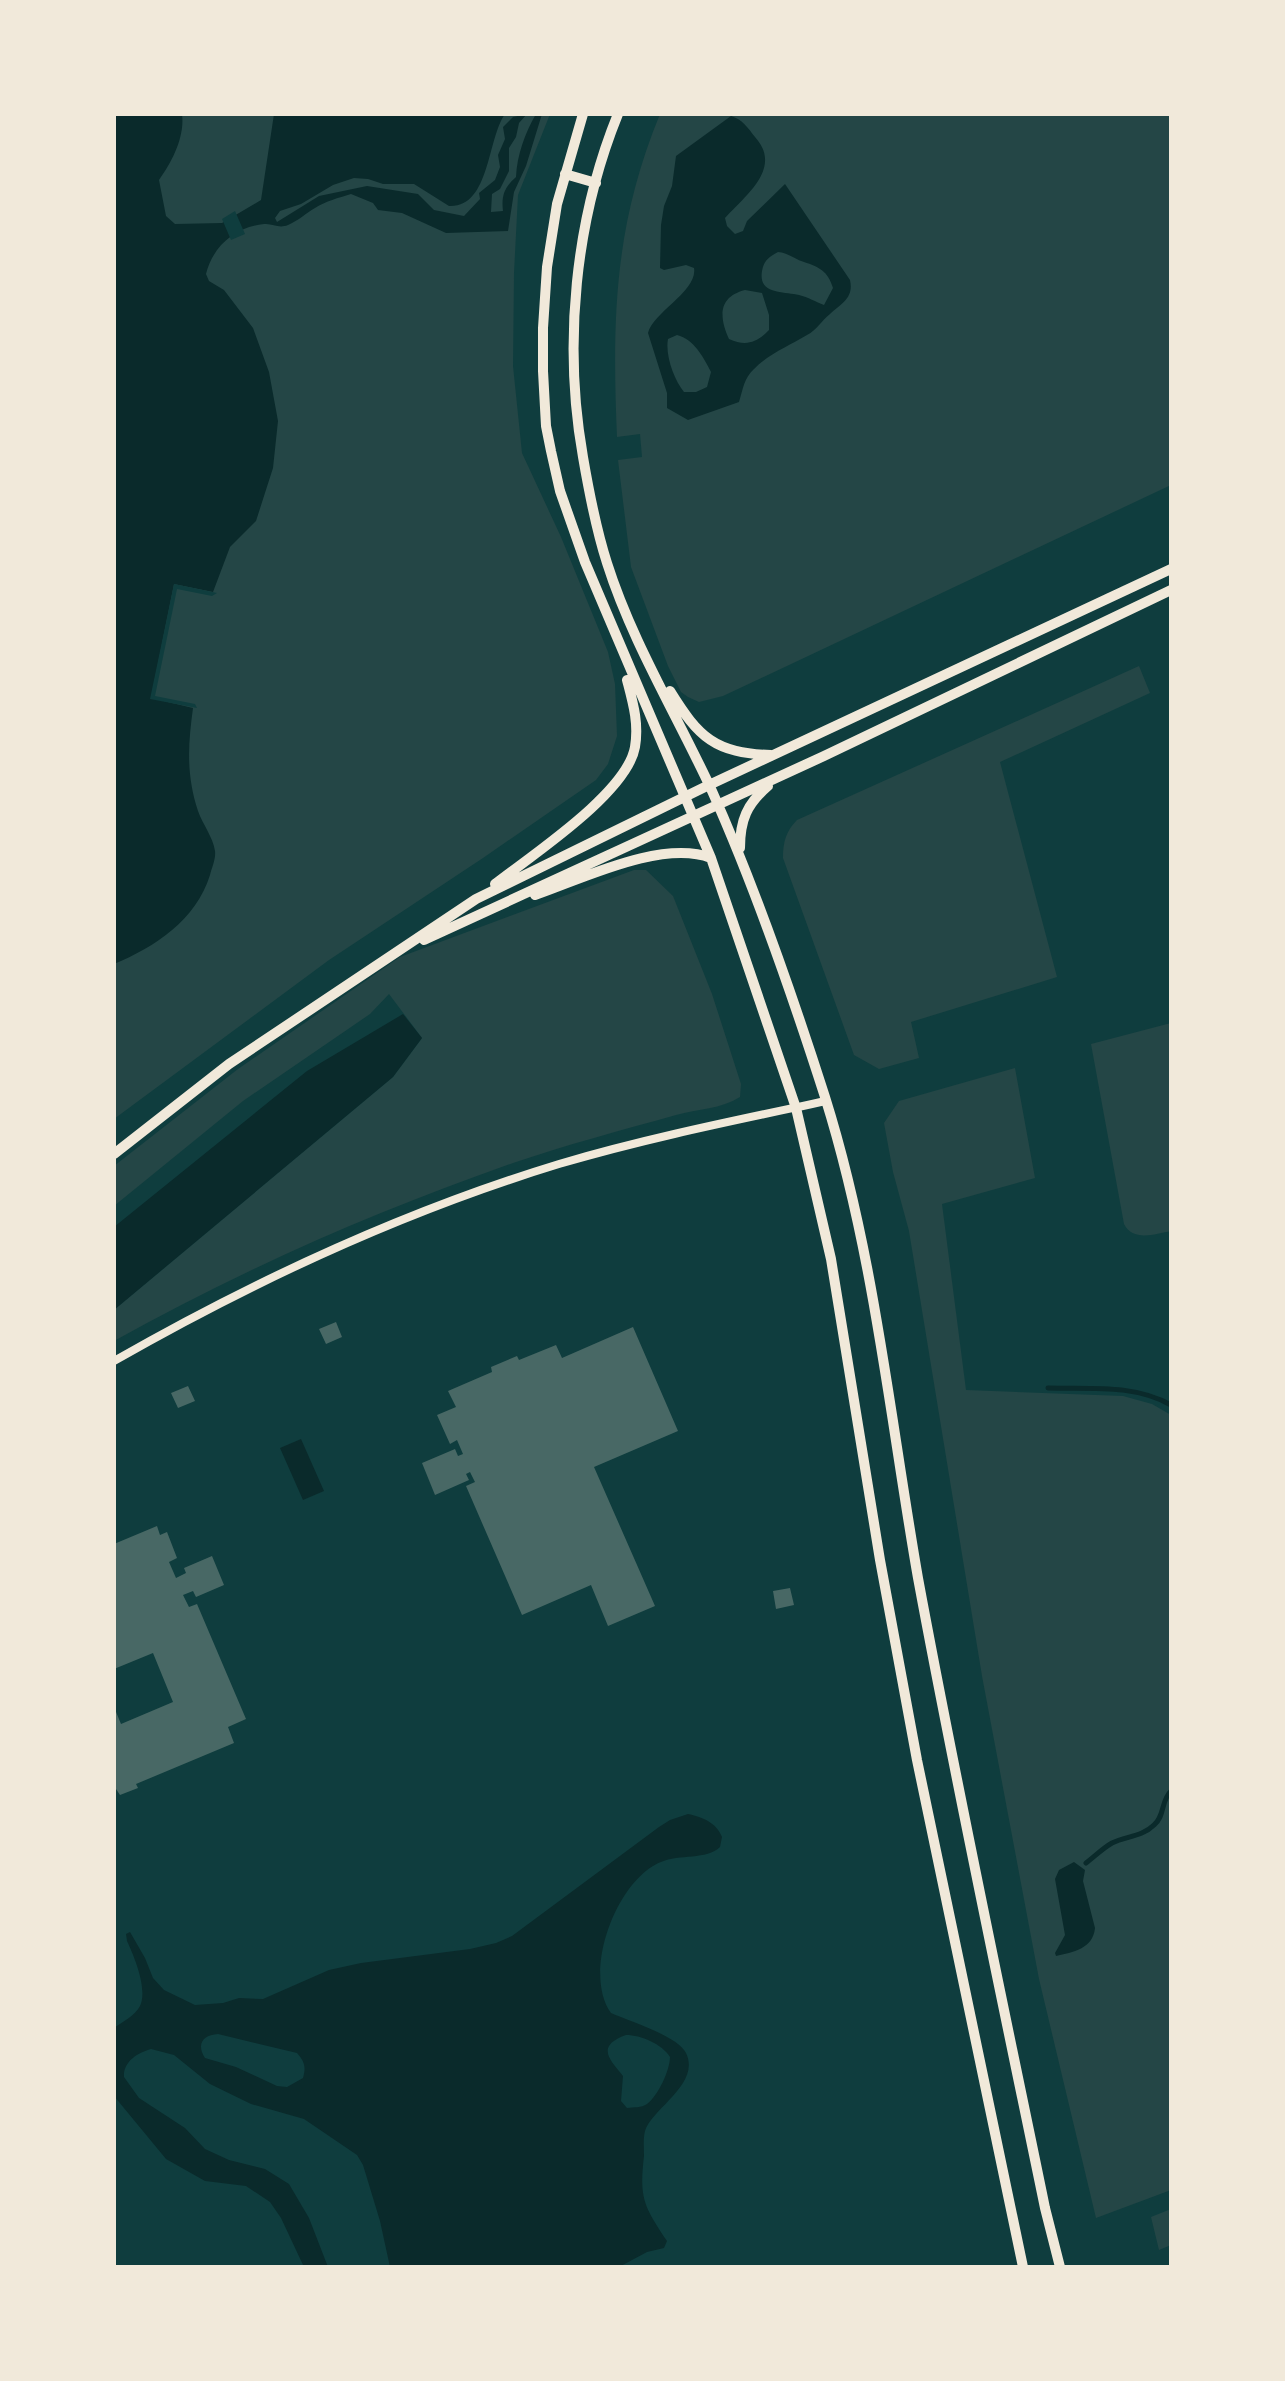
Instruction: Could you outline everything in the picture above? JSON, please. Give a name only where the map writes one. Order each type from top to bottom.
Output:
[{"type":"main road","points":[[583,114],[551,232],[543,328],[546,426],[560,491],[585,562],[620,651],[711,858],[796,1108],[831,1259],[880,1560],[919,1770],[1023,2267]]},
{"type":"main road","points":[[618,114],[596,183],[582,246],[576,302],[575,379],[582,455],[607,562],[641,645],[740,854],[826,1101],[873,1303],[918,1577],[951,1750],[1045,2208],[1060,2267]]},
{"type":"main road","points":[[565,174],[596,183]]},
{"type":"main road","points":[[476,899],[709,785],[1171,569]]},
{"type":"main road","points":[[394,954],[778,777],[1171,590]]},
{"type":"main road","points":[[641,645],[693,726],[716,745],[743,754],[773,755]]},
{"type":"main road","points":[[114,1154],[229,1064],[476,899],[618,784],[635,750],[637,719],[620,651]]},
{"type":"main road","points":[[740,854],[740,823],[752,799],[778,777]]},
{"type":"main road","points":[[476,916],[636,860],[672,853],[697,853],[711,858]]},
{"type":"street","points":[[114,1361],[309,1262],[491,1186],[634,1143],[826,1101]]},
{"type":"shaded area","points":[[114,114],[550,114],[518,195],[513,366],[522,453],[561,537],[608,652],[615,684],[617,736],[608,764],[596,780],[329,960],[114,1119]]},
{"type":"shaded area","points":[[114,114],[182,114],[182,131],[176,149],[159,180],[166,216],[175,224],[222,223],[261,200],[274,114],[505,114],[480,184],[473,196],[462,204],[449,206],[414,184],[383,184],[354,178],[280,211],[275,218],[277,222],[319,196],[367,186],[418,194],[434,210],[464,216],[480,199],[479,193],[495,180],[500,167],[498,155],[505,139],[503,127],[513,117],[527,114],[519,123],[516,137],[509,148],[509,171],[500,189],[492,194],[491,212],[503,211],[503,196],[516,177],[525,136],[536,114],[542,114],[526,166],[514,192],[508,231],[446,233],[402,213],[378,210],[373,203],[351,194],[323,203],[288,225],[264,224],[244,229],[220,247],[209,264],[206,274],[209,281],[224,290],[253,328],[269,372],[278,421],[273,468],[256,521],[230,547],[213,592],[174,584],[151,698],[193,708],[190,772],[198,811],[215,851],[210,875],[195,906],[172,930],[114,964]]},
{"type":"shaded area","points":[[660,114],[1171,114],[1171,485],[723,696],[699,702],[681,692],[668,666],[631,567],[618,460],[642,457],[640,434],[617,437],[615,352],[619,273],[633,195]]},
{"type":"shaded area","points":[[731,116],[742,122],[763,148],[765,160],[758,180],[725,218],[727,226],[735,234],[743,231],[747,221],[785,184],[850,280],[851,286],[846,300],[814,331],[773,354],[751,372],[739,402],[688,420],[667,408],[667,393],[648,333],[693,277],[694,268],[686,265],[664,270],[660,268],[661,225],[672,186],[676,156]],"holes":[[[778,252],[826,274],[833,288],[824,305],[802,296],[773,290],[764,284],[764,264]],[[745,290],[762,293],[769,315],[769,330],[755,341],[745,343],[729,339],[723,309],[736,293]],[[677,335],[683,337],[698,350],[711,372],[707,387],[696,392],[684,392],[671,367],[668,339]]]},
{"type":"shaded area","points":[[1139,666],[1150,693],[1000,762],[1057,977],[911,1022],[919,1058],[879,1069],[854,1055],[783,858],[790,828],[797,820]]},
{"type":"shaded area","points":[[634,870],[646,870],[673,896],[712,994],[741,1084],[740,1097],[533,1156],[411,1201],[260,1266],[114,1341],[114,1310],[393,1077],[422,1038],[389,994],[370,1014],[243,1101],[114,1206],[114,1166],[238,1069],[400,957]]},
{"type":"shaded area","points":[[403,1014],[422,1038],[393,1077],[114,1310],[114,1227],[307,1071]]},
{"type":"shaded area","points":[[1171,1023],[1171,1231],[1139,1235],[1128,1230],[1124,1224],[1091,1044]]},
{"type":"shaded area","points":[[1015,1068],[1035,1178],[942,1204],[966,1390],[1123,1396],[1152,1404],[1171,1415],[1171,2190],[1096,2218],[1039,1979],[982,1676],[909,1231],[884,1123],[899,1101]]},
{"type":"shaded area","points":[[301,1439],[324,1491],[303,1500],[280,1448]]},
{"type":"shaded area","points":[[688,1814],[708,1821],[722,1837],[720,1847],[708,1854],[661,1862],[645,1872],[630,1888],[608,1929],[600,1975],[603,1996],[611,2013],[673,2041],[686,2053],[689,2064],[681,2085],[649,2122],[644,2134],[643,2193],[648,2210],[667,2241],[664,2248],[647,2252],[619,2267],[390,2267],[380,2221],[357,2155],[304,2119],[251,2104],[210,2084],[174,2055],[151,2049],[132,2059],[124,2077],[139,2098],[185,2128],[205,2149],[229,2160],[265,2169],[289,2184],[309,2218],[328,2267],[304,2267],[270,2202],[246,2186],[205,2181],[166,2159],[114,2096],[114,2028],[135,2013],[142,1999],[139,1973],[127,1941],[126,1934],[130,1932],[153,1978],[164,1990],[195,2005],[223,2003],[239,1998],[263,1999],[329,1970],[470,1949],[512,1936],[670,1820]],"holes":[[[218,2034],[297,2053],[304,2065],[303,2078],[287,2087],[277,2086],[236,2067],[205,2058],[202,2041]],[[626,2035],[651,2041],[670,2057],[659,2089],[647,2104],[640,2107],[627,2108],[621,2101],[623,2076],[608,2054],[611,2044]]]},
{"type":"shaded area","points":[[1074,1862],[1085,1870],[1083,1881],[1095,1928],[1086,1945],[1056,1956],[1065,1935],[1055,1879],[1059,1870]]},
{"type":"shaded area","points":[[1171,2209],[1171,2245],[1159,2250],[1151,2217]]},
{"type":"pier","points":[[235,211],[245,234],[231,240],[222,219]]},
{"type":"pier","points":[[174,584],[217,593],[212,596],[177,589],[155,696],[195,704],[197,708],[150,699]]},
{"type":"building","points":[[336,1322],[342,1337],[326,1344],[319,1329]]},
{"type":"building","points":[[633,1327],[678,1431],[594,1467],[655,1606],[608,1626],[591,1585],[522,1615],[466,1486],[475,1482],[470,1472],[466,1474],[469,1480],[435,1495],[422,1463],[455,1449],[458,1456],[463,1454],[457,1440],[450,1444],[437,1415],[456,1407],[448,1391],[492,1372],[491,1367],[556,1345],[562,1358]]},
{"type":"building","points":[[188,1386],[195,1401],[178,1408],[171,1393]]},
{"type":"building","points":[[157,1526],[160,1535],[167,1532],[177,1558],[169,1562],[176,1578],[186,1573],[184,1568],[212,1556],[224,1585],[196,1597],[193,1591],[183,1595],[189,1607],[197,1604],[246,1719],[228,1727],[234,1743],[136,1784],[138,1788],[120,1795],[114,1786],[114,1707],[121,1724],[173,1702],[153,1653],[114,1669],[114,1544]]},
{"type":"building","points":[[790,1588],[794,1605],[776,1609],[773,1591]]},
{"type":"waterway","points":[[1048,1388],[1127,1391],[1157,1398],[1171,1405]]},
{"type":"waterway","points":[[1086,1863],[1112,1843],[1144,1832],[1154,1825],[1171,1791]]}]
